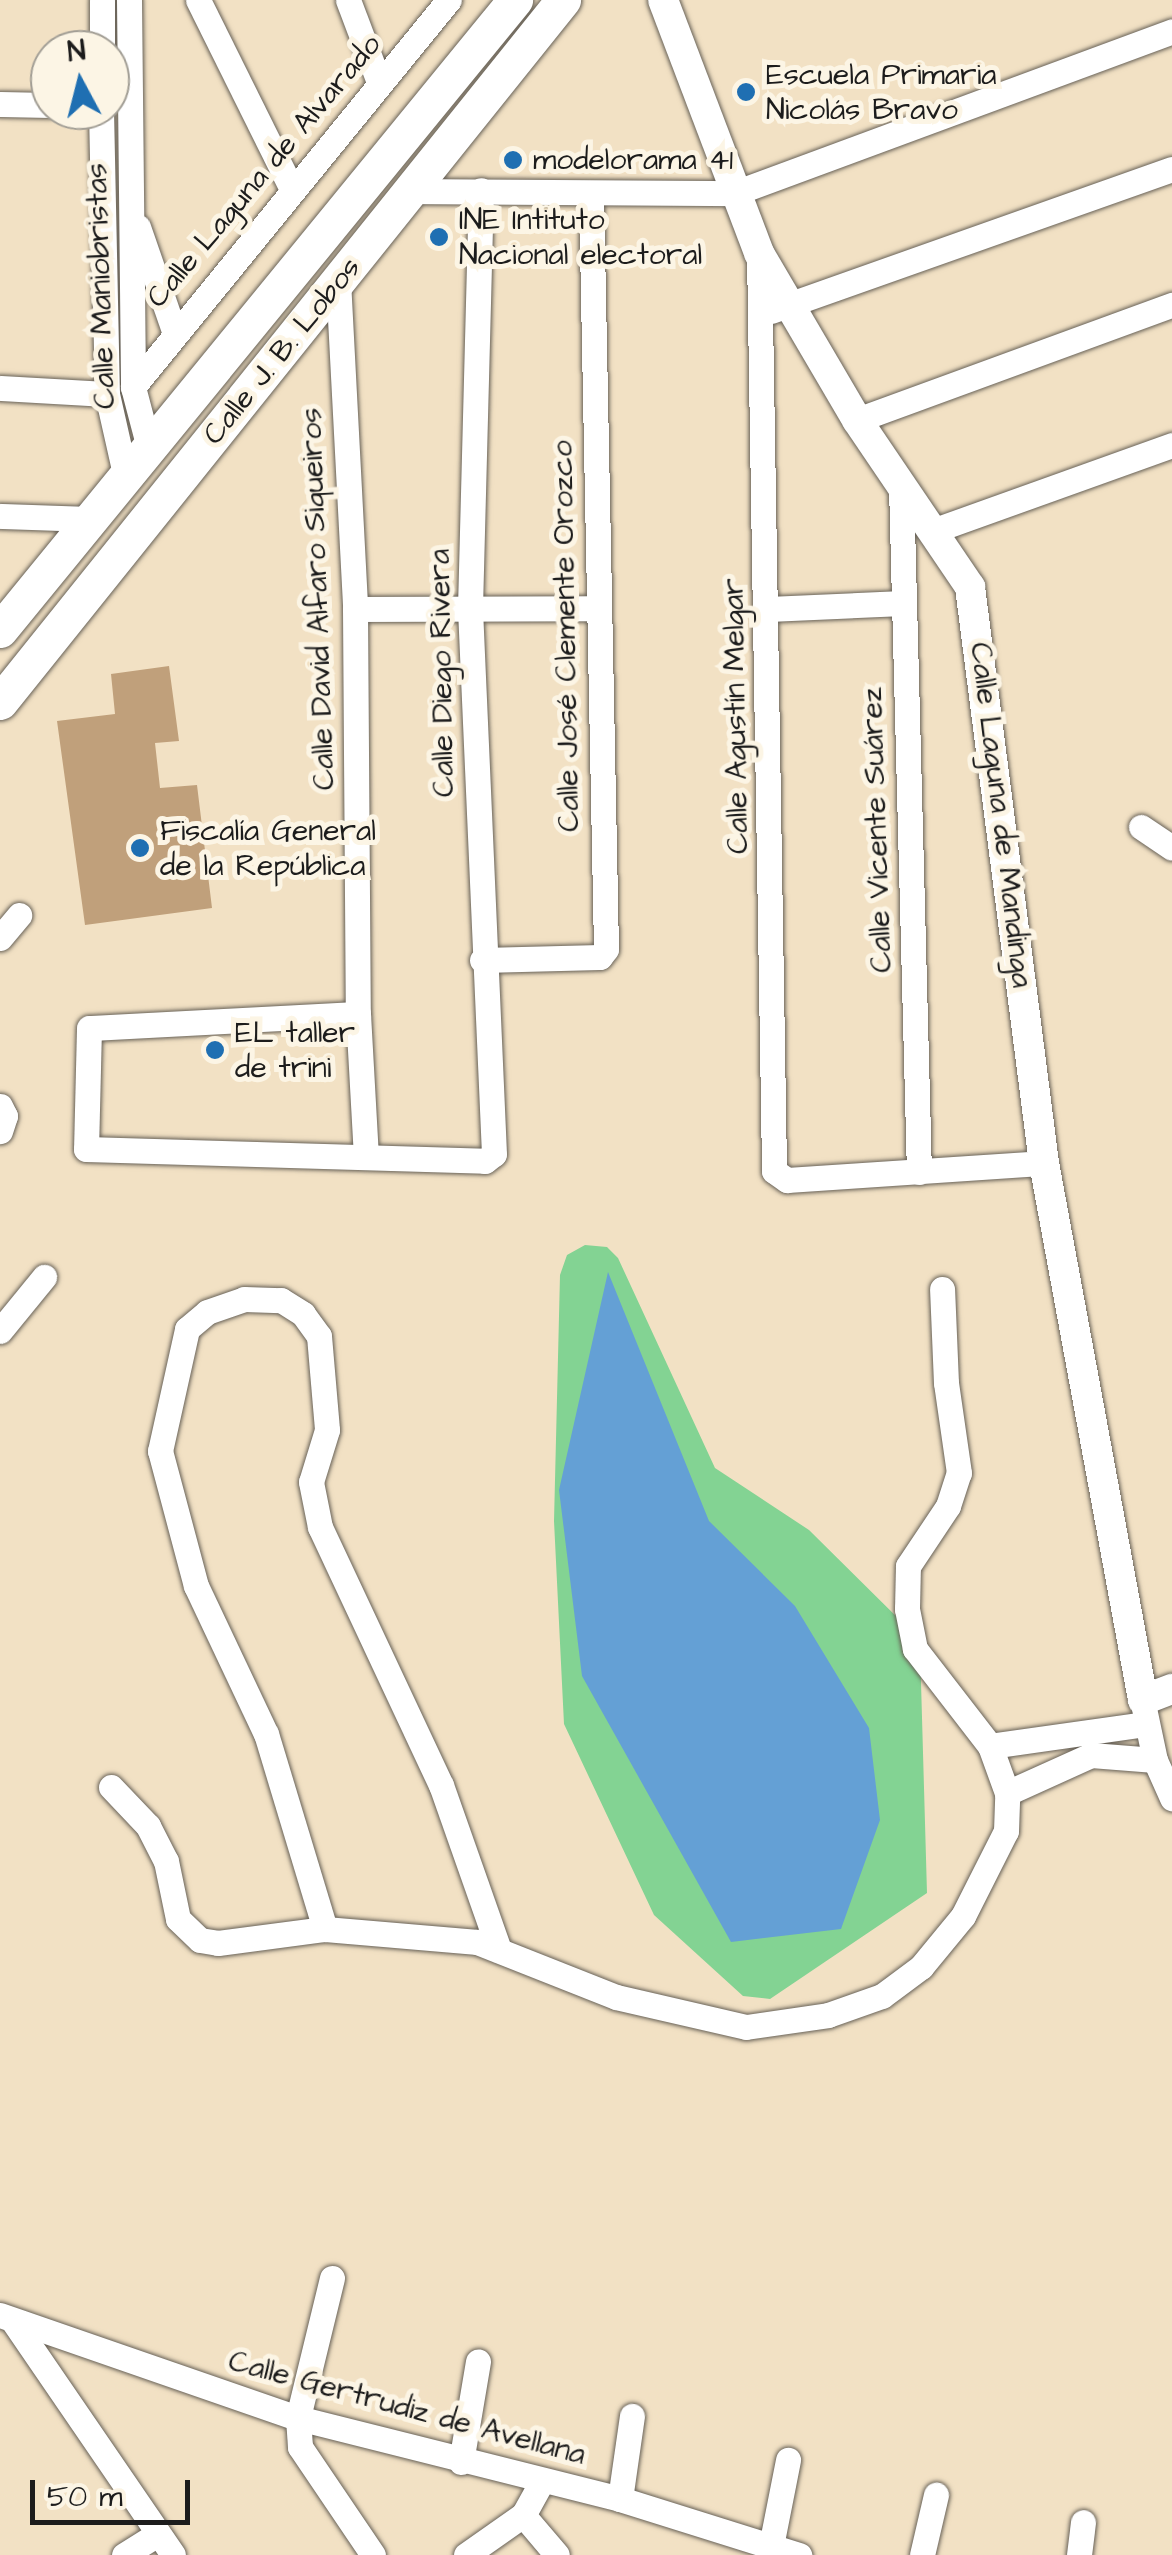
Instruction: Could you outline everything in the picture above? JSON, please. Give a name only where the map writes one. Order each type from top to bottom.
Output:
[{"type":"main road","name":"Calle J. B. Lobos","points":[[0,630],[515,0]]},
{"type":"main road","name":"Calle J. B. Lobos","points":[[0,702],[563,0]]},
{"type":"street","points":[[102,0],[102,30]]},
{"type":"street","name":"Calle Maniobristas","points":[[129,0],[133,387],[149,448]]},
{"type":"street","points":[[198,0],[292,189]]},
{"type":"street","points":[[348,0],[379,82]]},
{"type":"street","name":"Calle Laguna de Alvarado","points":[[133,387],[174,331],[450,0]]},
{"type":"street","name":"Calle Laguna de Mandinga","points":[[663,0],[758,254],[792,302],[857,420],[970,587],[984,659],[1044,1163],[1144,1712]]},
{"type":"street","points":[[411,192],[735,193],[1172,31]]},
{"type":"street","points":[[0,104],[30,105]]},
{"type":"street","name":"Calle Maniobristas","points":[[102,130],[107,394],[126,478]]},
{"type":"street","points":[[759,316],[1172,169]]},
{"type":"street","name":"Calle Diego Rivera","points":[[366,1155],[484,1160],[494,1154],[482,960],[470,608],[481,190]]},
{"type":"street","name":"Calle José Clemente Orozco","points":[[482,960],[600,957],[606,949],[596,608],[591,194]]},
{"type":"street","points":[[130,207],[174,331]]},
{"type":"street","name":"Calle Agustín Melgar","points":[[758,254],[768,609],[776,1177],[919,1172]]},
{"type":"street","name":"Calle David Alfaro Siqueiros","points":[[338,280],[355,609],[358,1014],[366,1155]]},
{"type":"street","points":[[857,420],[1172,304]]},
{"type":"street","points":[[0,388],[107,394]]},
{"type":"street","points":[[935,530],[1172,444]]},
{"type":"street","name":"Calle Vicente Suárez","points":[[901,486],[919,1172]]},
{"type":"street","points":[[0,516],[92,519]]},
{"type":"street","points":[[768,609],[902,603]]},
{"type":"street","points":[[355,609],[596,608]]},
{"type":"street","points":[[1141,827],[1172,848]]},
{"type":"street","points":[[0,938],[19,914]]},
{"type":"street","points":[[358,1014],[88,1028],[86,1149],[366,1155]]},
{"type":"street","points":[[919,1172],[1044,1163]]},
{"type":"street","points":[[0,1331],[44,1276]]},
{"type":"street","points":[[111,1787],[148,1826],[186,1932],[218,1944],[325,1928],[477,1942],[616,1997],[746,2027],[828,2016],[905,1982],[963,1916],[998,1853],[1006,1793],[990,1746],[915,1649],[906,1608],[908,1566],[948,1506],[959,1474],[946,1384],[942,1289]]},
{"type":"street","points":[[325,1928],[266,1734],[196,1586],[160,1451],[187,1328],[206,1312],[244,1299],[281,1300],[303,1314],[318,1336],[327,1430],[311,1482],[320,1527],[441,1785],[499,1950]]},
{"type":"street","points":[[1006,1793],[1144,1712],[1172,1689]]},
{"type":"street","points":[[1144,1712],[1155,1760],[1172,1798]]},
{"type":"street","points":[[990,1746],[1087,1744],[1155,1760]]},
{"type":"street","points":[[332,2278],[298,2418],[305,2456],[373,2555]]},
{"type":"street","points":[[6,2318],[166,2544],[124,2555]]},
{"type":"street","name":"Calle Gertrudiz de Avellana","points":[[6,2318],[298,2418],[541,2483],[620,2498],[799,2555]]},
{"type":"street","points":[[461,2462],[478,2360]]},
{"type":"street","points":[[620,2498],[632,2416]]},
{"type":"street","points":[[774,2550],[788,2460]]},
{"type":"street","points":[[466,2555],[523,2515],[541,2483]]},
{"type":"street","points":[[922,2555],[936,2495]]},
{"type":"street","points":[[523,2515],[556,2555]]},
{"type":"street","points":[[1079,2555],[1083,2522]]},
{"type":"green space","points":[[585,1245],[607,1247],[618,1258],[715,1468],[809,1530],[911,1631],[920,1647],[927,1893],[770,1999],[743,1996],[654,1915],[564,1724],[554,1521],[560,1275],[567,1255]]},
{"type":"water","points":[[608,1272],[709,1521],[795,1606],[869,1728],[880,1820],[841,1929],[731,1942],[582,1676],[559,1490]]},
{"type":"building","name":"Fiscalía General de la República","points":[[169,666],[179,741],[155,743],[160,788],[197,785],[212,908],[85,925],[57,721],[115,714],[111,674]]},
{"type":"place","name":"Escuela Primaria Nicolás Bravo","points":[[746,92]]},
{"type":"place","name":"modelorama 41","points":[[513,160]]},
{"type":"place","name":"INE Intituto Nacional electoral","points":[[439,237]]},
{"type":"place","name":"Fiscalía General de la República","points":[[140,848]]},
{"type":"place","name":"EL taller de trini","points":[[215,1050]]}]
